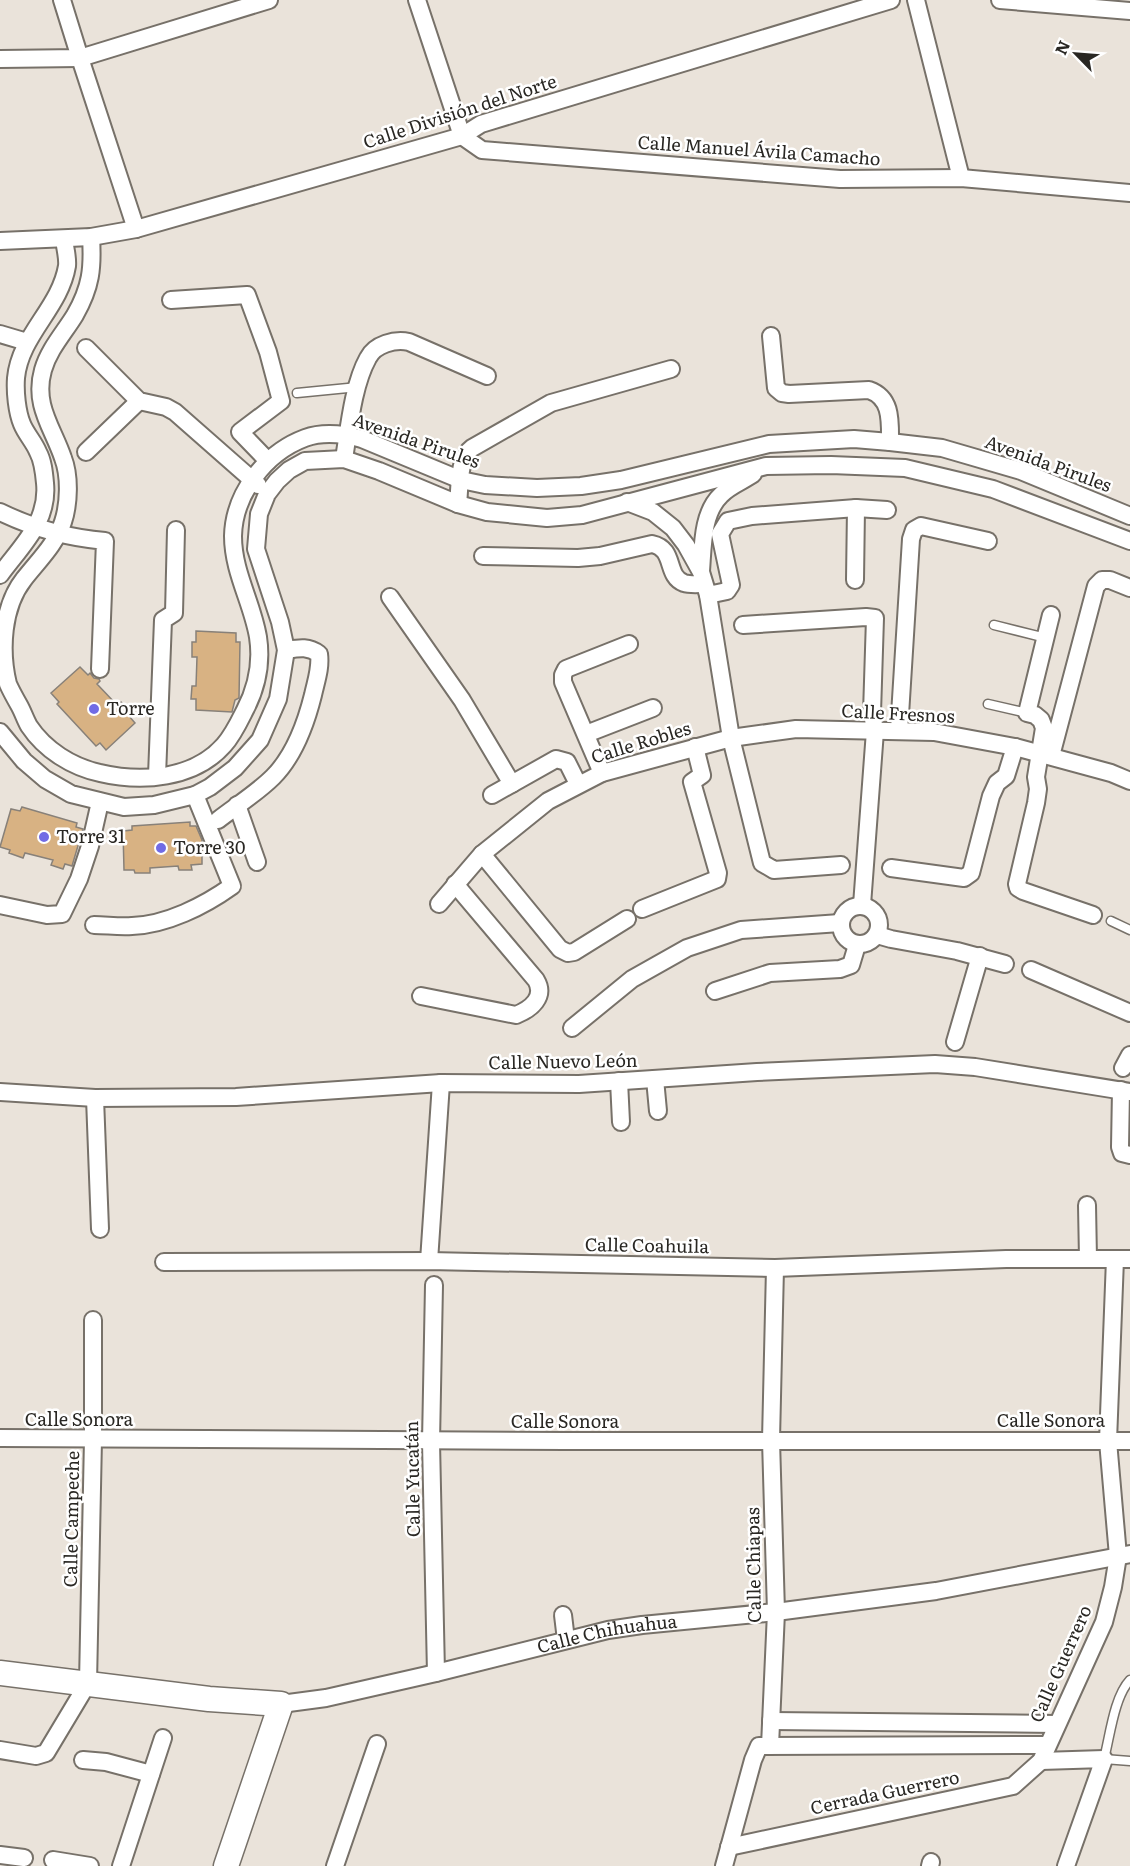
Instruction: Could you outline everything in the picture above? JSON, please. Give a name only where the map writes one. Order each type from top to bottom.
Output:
[{"type":"street","points":[[63,0],[136,229]]},
{"type":"street","points":[[0,59],[80,58],[268,0]]},
{"type":"street","points":[[417,0],[462,136]]},
{"type":"street","name":"Calle División del Norte","points":[[0,242],[91,237],[136,229],[462,136],[481,124],[891,0]]},
{"type":"street","points":[[916,0],[961,178]]},
{"type":"street","points":[[1000,0],[1130,11]]},
{"type":"street","name":"Calle Manuel Ávila Camacho","points":[[462,136],[482,150],[840,179],[961,178],[1130,193]]},
{"type":"street","name":"Avenida Pirules","points":[[91,237],[93,264],[89,280],[75,314],[54,346],[42,371],[40,394],[44,418],[65,462],[67,493],[63,522],[50,548],[21,582],[11,601],[2,642],[3,663],[9,686],[30,727],[58,756],[96,773],[126,779],[175,774],[193,768],[212,756],[225,745],[237,728],[257,684],[260,652],[251,605],[237,573],[234,550],[235,519],[252,479],[268,461],[285,448],[306,437],[348,435],[461,480],[485,485],[537,488],[581,486],[621,480],[769,444],[854,439],[890,442],[942,448],[1021,471],[1130,516]]},
{"type":"street","points":[[0,575],[36,527],[44,510],[46,491],[44,471],[39,452],[22,424],[16,396],[16,378],[27,342],[54,302],[63,282],[67,264],[64,239]]},
{"type":"street","points":[[171,300],[247,295],[268,352],[281,401],[240,432],[268,461]]},
{"type":"street","points":[[54,302],[75,314]]},
{"type":"street","points":[[0,334],[27,342]]},
{"type":"street","points":[[771,336],[776,388],[782,393],[789,394],[869,390],[879,394],[886,402],[890,442]]},
{"type":"street","points":[[344,459],[358,387],[369,356],[384,344],[399,340],[409,342],[487,376]]},
{"type":"street","points":[[86,348],[139,401],[166,407],[175,412],[267,494]]},
{"type":"street","points":[[458,504],[462,462],[467,452],[550,403],[671,369]]},
{"type":"street","points":[[86,452],[139,401]]},
{"type":"street","points":[[0,732],[6,754],[45,779],[71,794],[124,807],[154,805],[195,795],[235,768],[260,740],[278,699],[286,650],[280,622],[256,549],[259,514],[267,494],[289,470],[305,461],[344,459],[458,504],[487,512],[547,518],[582,515],[766,466],[831,465],[905,468],[993,489],[1130,541]]},
{"type":"street","points":[[766,466],[721,495],[710,512],[704,534],[704,584],[731,738],[762,863],[774,870],[841,865]]},
{"type":"street","points":[[627,502],[653,512],[673,528],[686,545],[704,584]]},
{"type":"street","points":[[855,580],[856,508]]},
{"type":"street","points":[[483,556],[578,558],[600,556],[652,544],[665,550],[675,576],[682,583],[704,584],[727,591],[731,585],[720,534],[728,521],[752,516],[856,508],[887,510]]},
{"type":"street","points":[[0,512],[36,527],[105,542],[100,669]]},
{"type":"street","points":[[899,731],[911,539],[914,530],[921,526],[988,541]]},
{"type":"street","points":[[156,776],[163,620],[174,613],[176,530]]},
{"type":"street","points":[[1093,915],[1018,888],[1017,884],[1036,803],[1038,789],[1036,777],[1046,755],[1096,586],[1102,580],[1110,580],[1130,588]]},
{"type":"street","points":[[390,597],[462,700],[512,784]]},
{"type":"street","points":[[1046,755],[1044,728],[1041,720],[1027,713],[1051,615]]},
{"type":"street","points":[[743,626],[875,618],[872,713],[875,731],[862,905]]},
{"type":"street","points":[[602,773],[562,682],[563,675],[566,669],[629,644]]},
{"type":"street","points":[[218,820],[273,778],[288,758],[308,714],[321,663],[319,654],[312,649],[302,647],[286,650]]},
{"type":"street","points":[[586,734],[653,708]]},
{"type":"street","name":"Calle Fresnos","points":[[731,738],[796,729],[934,732],[1015,747],[1112,773],[1130,781]]},
{"type":"street","name":"Calle Robles","points":[[439,904],[482,854],[548,801],[602,773],[731,738]]},
{"type":"street","points":[[642,909],[717,879],[718,873],[692,782],[702,775],[695,747]]},
{"type":"street","points":[[891,868],[968,877],[991,796],[997,783],[1006,776],[1015,747]]},
{"type":"street","points":[[492,795],[556,759],[567,762],[578,784]]},
{"type":"street","points":[[124,807],[126,779]]},
{"type":"street","points":[[94,925],[134,926],[169,919],[219,896],[232,886],[195,795]]},
{"type":"street","points":[[0,905],[47,915],[62,914],[79,879],[90,846],[100,802]]},
{"type":"street","points":[[237,805],[257,862]]},
{"type":"street","points":[[482,854],[560,949],[568,953],[574,952],[627,919]]},
{"type":"street","points":[[421,996],[516,1014],[526,1011],[539,995],[540,986],[536,980],[455,884]]},
{"type":"street","points":[[862,905],[875,913],[879,920],[877,935],[872,941],[857,945],[844,937],[840,923],[842,915],[848,909],[862,905]]},
{"type":"street","points":[[572,1028],[632,979],[687,948],[741,930],[840,923]]},
{"type":"street","points":[[877,935],[980,956],[1005,964]]},
{"type":"street","points":[[715,991],[770,974],[840,969],[850,965],[857,945]]},
{"type":"street","points":[[955,1042],[980,956]]},
{"type":"street","points":[[1031,970],[1130,1013]]},
{"type":"street","name":"Calle Nuevo León","points":[[1,1091],[95,1098],[236,1097],[441,1083],[579,1084],[757,1072],[936,1065],[975,1067],[1125,1091]]},
{"type":"street","points":[[655,1079],[658,1111]]},
{"type":"street","points":[[619,1081],[621,1122]]},
{"type":"street","points":[[429,1261],[441,1083]]},
{"type":"street","points":[[1125,1091],[1120,1147],[1126,1154]]},
{"type":"street","points":[[95,1098],[100,1229]]},
{"type":"street","points":[[1088,1204],[1088,1259]]},
{"type":"street","name":"Calle Coahuila","points":[[164,1262],[429,1261],[775,1268],[1006,1259],[1122,1259]]},
{"type":"street","name":"Calle Guerrero","points":[[1044,1753],[1104,1622],[1124,1555],[1108,1441],[1122,1259]]},
{"type":"street","name":"Calle Chiapas","points":[[770,1746],[776,1612],[771,1440],[775,1268]]},
{"type":"street","name":"Calle Yucatán","points":[[434,1285],[431,1442],[436,1673]]},
{"type":"street","name":"Calle Campeche","points":[[88,1683],[93,1320]]},
{"type":"street","name":"Calle Sonora","points":[[0,1438],[431,1442],[1130,1441]]},
{"type":"street","name":"Calle Chihuahua","points":[[0,1673],[228,1701],[281,1704],[326,1698],[566,1640],[642,1625],[776,1612],[957,1588],[1124,1555]]},
{"type":"street","points":[[562,1615],[566,1640]]},
{"type":"street","points":[[0,1750],[36,1755],[46,1753],[88,1683]]},
{"type":"street","points":[[226,1866],[281,1704]]},
{"type":"street","points":[[771,1721],[1056,1724]]},
{"type":"street","points":[[120,1866],[163,1738]]},
{"type":"street","points":[[334,1866],[377,1744]]},
{"type":"street","points":[[724,1866],[753,1760],[759,1746],[770,1746],[1044,1753],[1104,1759],[1066,1866]]},
{"type":"street","name":"Cerrada Guerrero","points":[[729,1846],[1012,1786],[1044,1753]]},
{"type":"street","points":[[83,1760],[106,1762],[151,1774]]},
{"type":"street","points":[[0,1855],[24,1858]]},
{"type":"street","points":[[53,1860],[90,1866]]},
{"type":"lane","points":[[297,393],[358,387]]},
{"type":"lane","points":[[994,625],[1046,638]]},
{"type":"lane","points":[[988,704],[1027,713]]},
{"type":"lane","points":[[1111,921],[1130,930]]},
{"type":"lane","points":[[1130,1680],[1123,1687],[1104,1759],[1130,1761]]},
{"type":"building","name":"Torre","points":[[196,631],[236,633],[236,642],[240,642],[239,698],[235,700],[232,712],[196,710],[196,699],[191,699],[192,686],[196,686],[197,657],[192,657],[192,642],[196,642]]},
{"type":"building","name":"Torre","points":[[80,667],[88,675],[90,673],[94,678],[99,679],[97,684],[117,705],[121,702],[131,713],[128,715],[135,723],[106,750],[100,743],[96,746],[57,704],[59,702],[51,693]]},
{"type":"building","name":"Torre 31","points":[[22,807],[77,823],[76,827],[83,829],[72,866],[65,864],[63,869],[51,865],[53,860],[25,853],[23,858],[0,847],[11,809],[20,811]]},
{"type":"building","name":"Torre 30","points":[[190,822],[190,826],[196,826],[202,840],[202,864],[191,865],[192,870],[179,870],[178,866],[150,868],[150,873],[124,870],[123,831],[132,830],[132,826]]},
{"type":"place","name":"Torre","points":[[94,709]]},
{"type":"place","name":"Torre 31","points":[[44,837]]},
{"type":"place","name":"Torre 30","points":[[161,848]]}]
